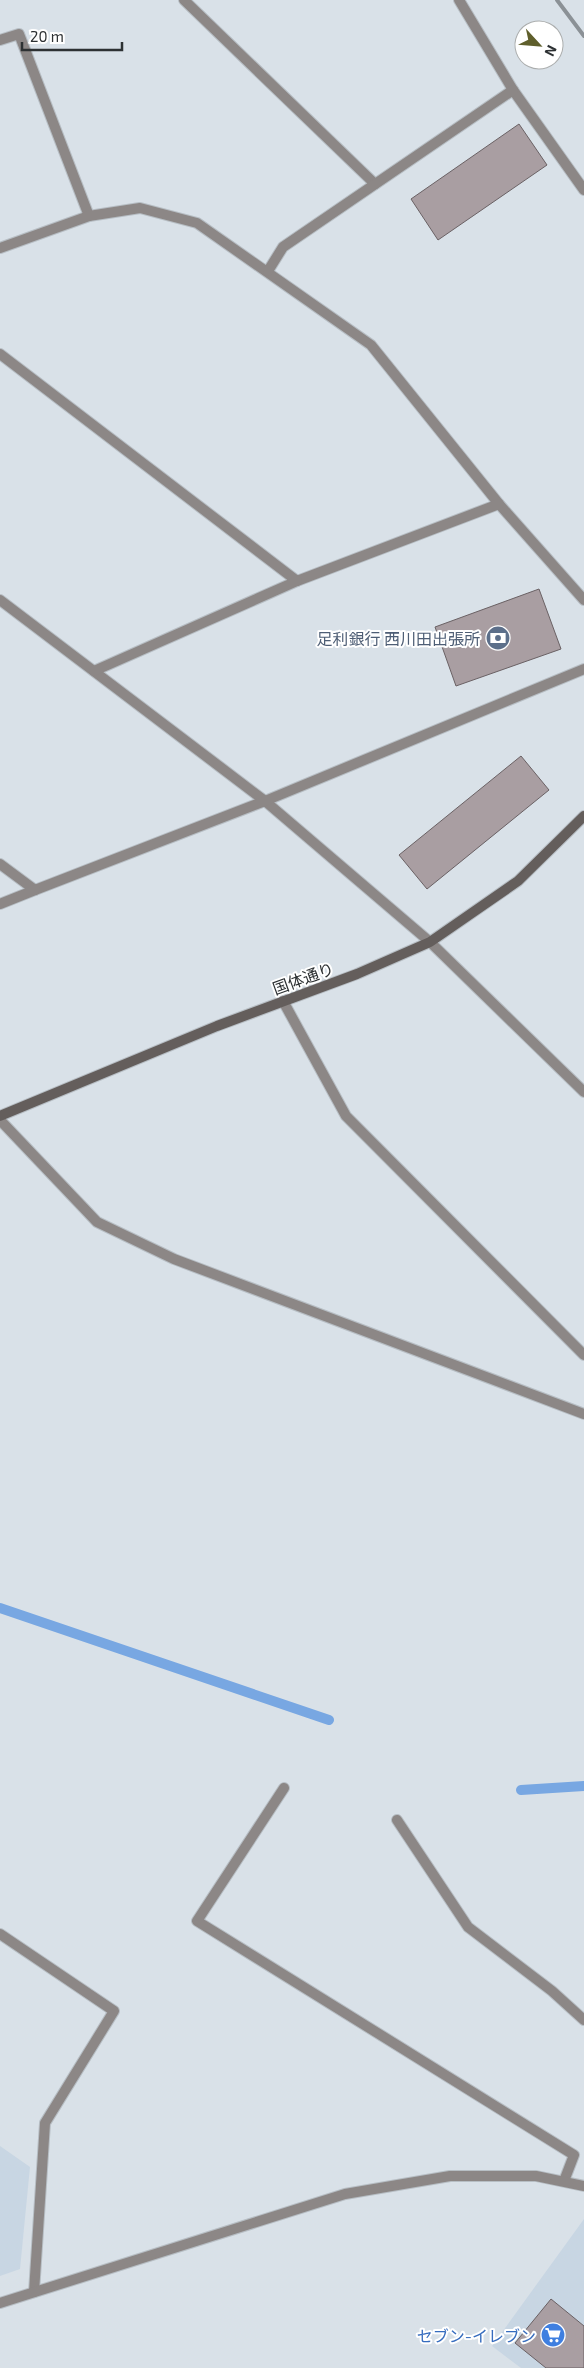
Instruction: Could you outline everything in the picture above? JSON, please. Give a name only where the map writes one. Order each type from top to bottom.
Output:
[{"type":"main road","name":"国体通り","points":[[0,1118],[217,1026],[357,974],[430,942],[518,881],[584,816]]},
{"type":"street","points":[[184,0],[375,184]]},
{"type":"street","points":[[458,0],[513,90],[584,190]]},
{"type":"street","points":[[0,40],[19,34],[89,216]]},
{"type":"street","points":[[268,271],[283,248],[513,90]]},
{"type":"street","points":[[0,248],[89,216],[140,208],[197,223],[371,345],[499,504],[584,600]]},
{"type":"street","points":[[0,354],[297,581]]},
{"type":"street","points":[[94,671],[297,581],[499,504]]},
{"type":"street","points":[[0,600],[265,801],[430,942],[584,1092]]},
{"type":"street","points":[[0,904],[265,801],[584,669]]},
{"type":"street","points":[[0,864],[35,890]]},
{"type":"street","points":[[283,1001],[346,1116],[584,1354]]},
{"type":"street","points":[[0,1118],[97,1222],[174,1259],[582,1410]]},
{"type":"street","points":[[284,1788],[197,1922],[574,2155],[564,2181]]},
{"type":"street","points":[[397,1820],[468,1927],[552,1991],[584,2020]]},
{"type":"street","points":[[0,1934],[114,2011],[45,2123],[34,2292]]},
{"type":"street","points":[[0,2303],[345,2194],[450,2176],[536,2176],[584,2186]]},
{"type":"shaded area","points":[[0,2146],[30,2167],[20,2269],[0,2276]]},
{"type":"shaded area","points":[[584,2219],[584,2368],[521,2368],[492,2346]]},
{"type":"building","points":[[519,124],[547,165],[438,240],[411,199]]},
{"type":"building","name":"足利銀行 西川田出張所","points":[[539,589],[561,649],[456,686],[435,627]]},
{"type":"building","points":[[521,756],[549,790],[427,889],[399,855]]},
{"type":"building","name":"セブン-イレブン","points":[[551,2299],[584,2326],[584,2368],[546,2368],[515,2343]]},
{"type":"waterway","points":[[0,1608],[329,1720]]},
{"type":"waterway","points":[[521,1790],[584,1786]]},
{"type":"railway","points":[[557,0],[584,36]]},
{"type":"place","name":"足利銀行 西川田出張所","points":[[498,638]]},
{"type":"place","name":"セブン-イレブン","points":[[553,2335]]}]
